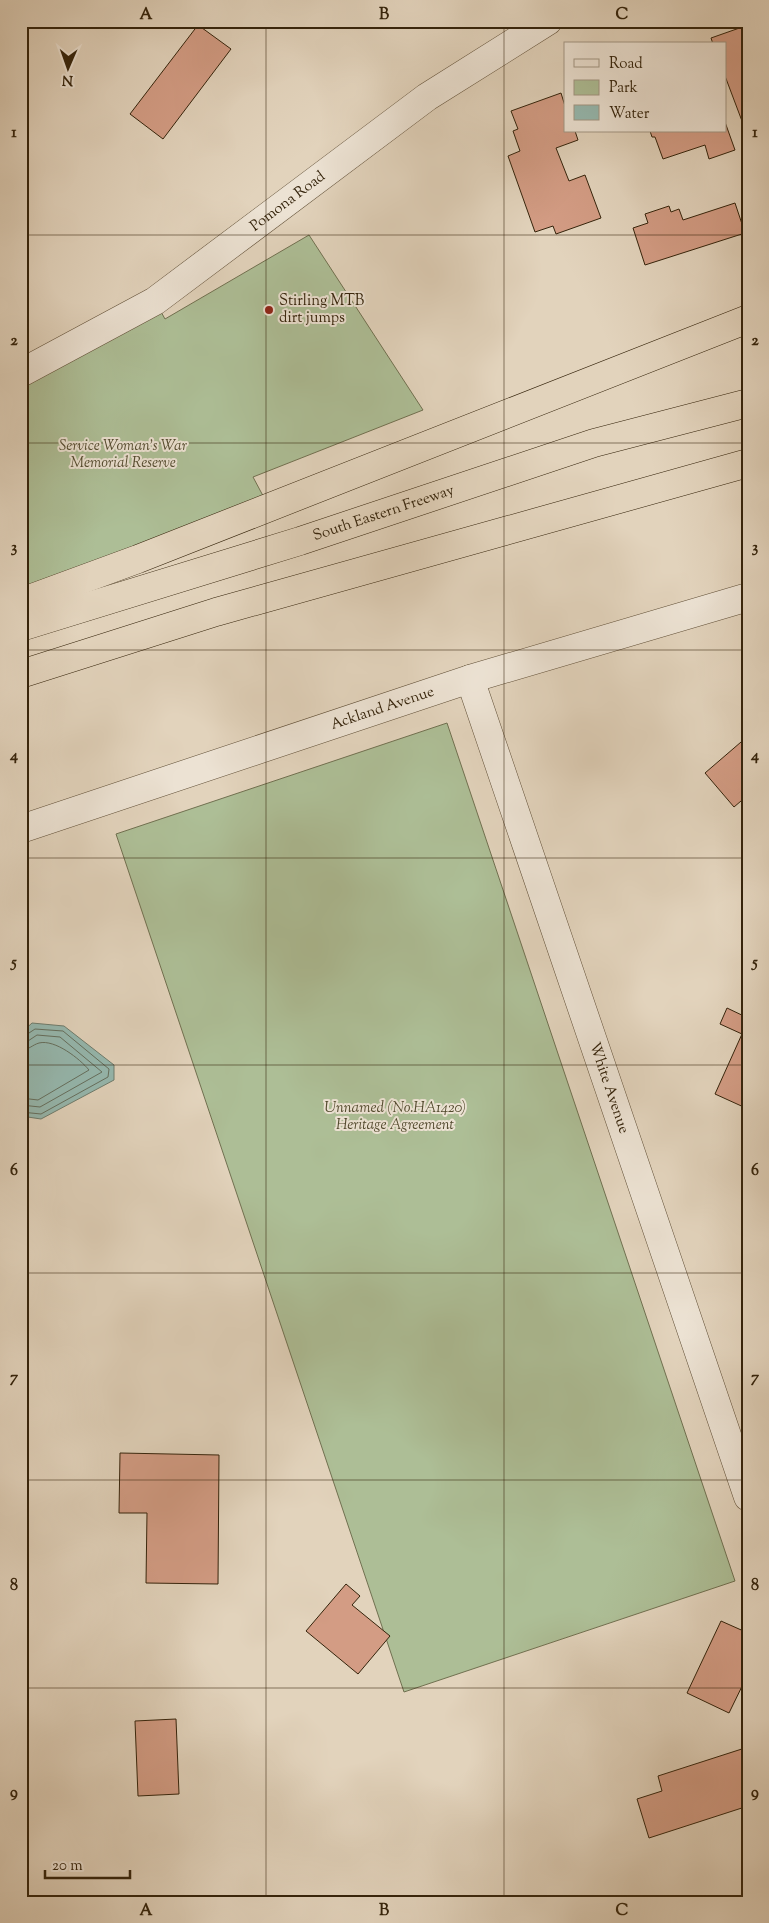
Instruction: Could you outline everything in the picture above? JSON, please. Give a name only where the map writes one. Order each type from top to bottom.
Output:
[{"type":"highway","points":[[21,602],[138,559],[748,319]]},
{"type":"highway","name":"South Eastern Freeway","points":[[21,627],[300,540],[594,443],[748,404]]},
{"type":"highway","points":[[21,674],[216,612],[748,462]]},
{"type":"street","name":"Pomona Road","points":[[21,372],[155,301],[427,97],[548,21]]},
{"type":"street","name":"Ackland Avenue","points":[[21,829],[470,679],[748,597]]},
{"type":"street","name":"White Avenue","points":[[470,679],[748,1497]]},
{"type":"green space","name":"Stirling MTB dirt jumps","points":[[309,235],[423,410],[253,477],[269,507],[21,602],[21,373],[155,301],[165,319]]},
{"type":"green space","name":"Unnamed (No.HA1420) Heritage Agreement","points":[[447,723],[735,1581],[404,1692],[116,834]]},
{"type":"green space","points":[[680,1896],[723,1900],[723,1902],[679,1902]]},
{"type":"water","points":[[32,1023],[64,1026],[114,1065],[114,1080],[41,1119],[21,1116],[21,1033]]},
{"type":"building","points":[[37,21],[53,21],[51,26]]},
{"type":"building","points":[[198,25],[231,49],[163,139],[130,114]]},
{"type":"building","points":[[748,25],[748,137],[726,79],[726,42],[712,42],[711,38]]},
{"type":"building","points":[[561,93],[564,103],[564,132],[575,132],[578,140],[556,148],[569,181],[585,175],[601,218],[556,234],[553,226],[535,232],[508,156],[520,151],[513,131],[518,129],[511,111]]},
{"type":"building","points":[[726,125],[735,150],[709,159],[705,145],[663,159],[655,137],[652,137],[650,132],[726,132]]},
{"type":"building","points":[[735,203],[745,233],[645,265],[633,228],[648,223],[645,214],[669,206],[671,212],[679,209],[683,220]]},
{"type":"building","points":[[748,736],[748,795],[734,807],[705,773]]},
{"type":"building","points":[[727,1008],[748,1018],[748,1109],[715,1094],[742,1034],[720,1024]]},
{"type":"building","points":[[120,1453],[219,1455],[218,1584],[146,1583],[147,1513],[119,1513]]},
{"type":"building","points":[[346,1584],[360,1596],[352,1605],[390,1636],[358,1674],[306,1631]]},
{"type":"building","points":[[721,1621],[748,1633],[748,1650],[742,1662],[748,1665],[748,1674],[729,1713],[687,1693]]},
{"type":"building","points":[[176,1719],[179,1794],[138,1796],[135,1721]]},
{"type":"building","points":[[748,1747],[748,1806],[649,1838],[637,1799],[662,1791],[658,1776]]},
{"type":"place","name":"Stirling MTB dirt jumps","points":[[269,310]]},
{"type":"park label","name":"Service Woman's War Memorial Reserve","points":[[123,454]]}]
